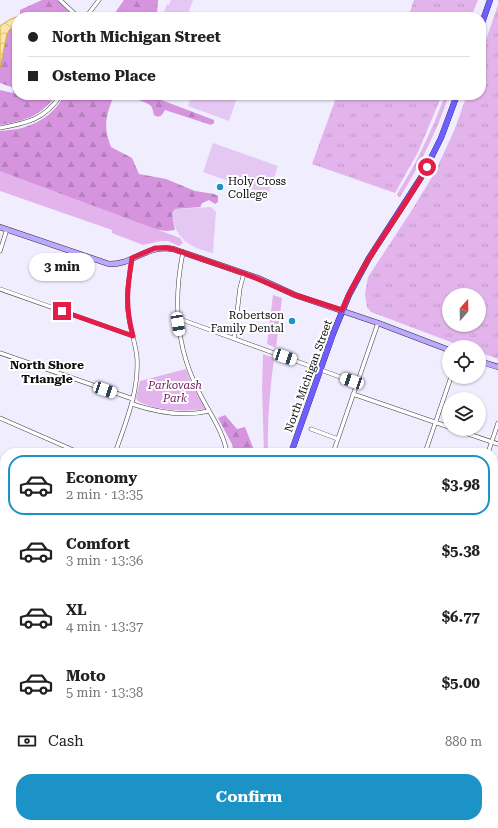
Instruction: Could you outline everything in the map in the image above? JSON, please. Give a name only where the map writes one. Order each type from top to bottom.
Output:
[{"type":"main road","points":[[486,12],[490,0]]},
{"type":"main road","name":"North Michigan Street","points":[[293,448],[342,310],[362,270],[422,176],[441,138],[455,100]]},
{"type":"street","points":[[60,0],[73,12]]},
{"type":"street","points":[[90,12],[99,0]]},
{"type":"street","points":[[0,128],[22,124],[37,118],[48,110],[56,100]]},
{"type":"street","points":[[0,226],[105,263],[116,264],[150,250],[161,248],[183,252],[244,273],[295,295],[342,310],[442,347]]},
{"type":"street","points":[[0,251],[7,229]]},
{"type":"street","points":[[183,252],[177,294],[177,318],[180,339],[188,369],[202,399],[220,431],[225,448]]},
{"type":"street","points":[[117,448],[132,402],[137,380],[137,357],[129,319],[127,297],[132,258]]},
{"type":"street","points":[[234,338],[240,288],[244,273]]},
{"type":"street","points":[[0,289],[133,336]]},
{"type":"street","points":[[177,318],[357,383]]},
{"type":"street","points":[[335,448],[378,323]]},
{"type":"street","points":[[0,353],[132,402],[147,409],[172,413],[199,413],[209,410]]},
{"type":"street","points":[[486,363],[498,367]]},
{"type":"street","points":[[426,448],[449,384]]},
{"type":"street","points":[[353,394],[442,424]]},
{"type":"street","points":[[0,418],[69,448]]},
{"type":"street","points":[[490,448],[498,423]]},
{"type":"street","points":[[311,429],[338,439]]},
{"type":"street","points":[[474,436],[498,444]]},
{"type":"green space","points":[[42,0],[57,0],[69,12],[20,12],[20,10]]},
{"type":"green space","points":[[124,0],[158,0],[157,12],[116,12]]},
{"type":"green space","points":[[414,0],[478,0],[473,12],[410,12]]},
{"type":"green space","points":[[498,5],[498,359],[486,355],[486,340],[445,340],[371,312],[367,307],[365,294],[368,277],[434,174],[454,131],[465,100],[486,100],[486,40]]},
{"type":"green space","points":[[10,29],[12,29],[12,87],[0,83],[0,68],[7,34]]},
{"type":"green space","points":[[0,90],[12,93],[12,100],[52,100],[38,113],[32,116],[0,125]]},
{"type":"green space","points":[[112,100],[106,122],[111,147],[132,158],[139,174],[166,179],[195,191],[214,194],[218,196],[218,202],[215,204],[209,200],[202,203],[200,207],[175,209],[173,221],[175,230],[166,231],[140,227],[0,178],[0,131],[19,129],[31,125],[43,119],[53,111],[61,101]]},
{"type":"green space","points":[[138,100],[161,100],[214,120],[214,123],[211,125],[165,110],[162,115],[158,117],[154,115],[152,107]]},
{"type":"green space","points":[[335,100],[440,100],[418,152],[395,193],[312,164]]},
{"type":"green space","points":[[443,100],[447,100],[428,148],[399,197],[397,194],[424,146]]},
{"type":"green space","points":[[0,171],[180,238],[183,243],[179,246],[168,241],[161,241],[143,245],[112,233],[112,230],[0,191]]},
{"type":"green space","points":[[273,295],[282,298],[276,348],[267,344]]},
{"type":"green space","points":[[263,354],[274,358],[269,406],[268,448],[264,448],[262,388]]},
{"type":"green space","name":"Parkovash Park","points":[[186,369],[192,385],[206,409],[170,410],[143,404],[137,400],[136,397],[140,381]]},
{"type":"green space","points":[[225,415],[237,429],[245,427],[253,448],[233,448],[218,418]]},
{"type":"shaded area","points":[[171,0],[193,0],[189,12],[164,12],[167,4],[169,5]]},
{"type":"shaded area","points":[[190,100],[236,100],[229,121],[188,106]]},
{"type":"shaded area","points":[[213,143],[278,166],[268,195],[203,172]]},
{"type":"shaded area","points":[[211,207],[216,212],[213,253],[190,245],[176,229],[173,222],[172,213],[175,209]]},
{"type":"water","points":[[12,19],[12,29],[10,29],[7,34],[0,68],[0,26]]},
{"type":"place","name":"Holy Cross College","points":[[220,187]]},
{"type":"place","name":"Robertson Family Dental","points":[[292,321]]},
{"type":"district","name":"North Shore Triangle","points":[[47,372]]},
{"type":"route","points":[[62,311],[133,336],[129,319],[127,297],[132,258],[155,248],[167,248],[183,252],[258,278],[295,295],[342,310],[369,258],[411,195],[427,167]]}]
